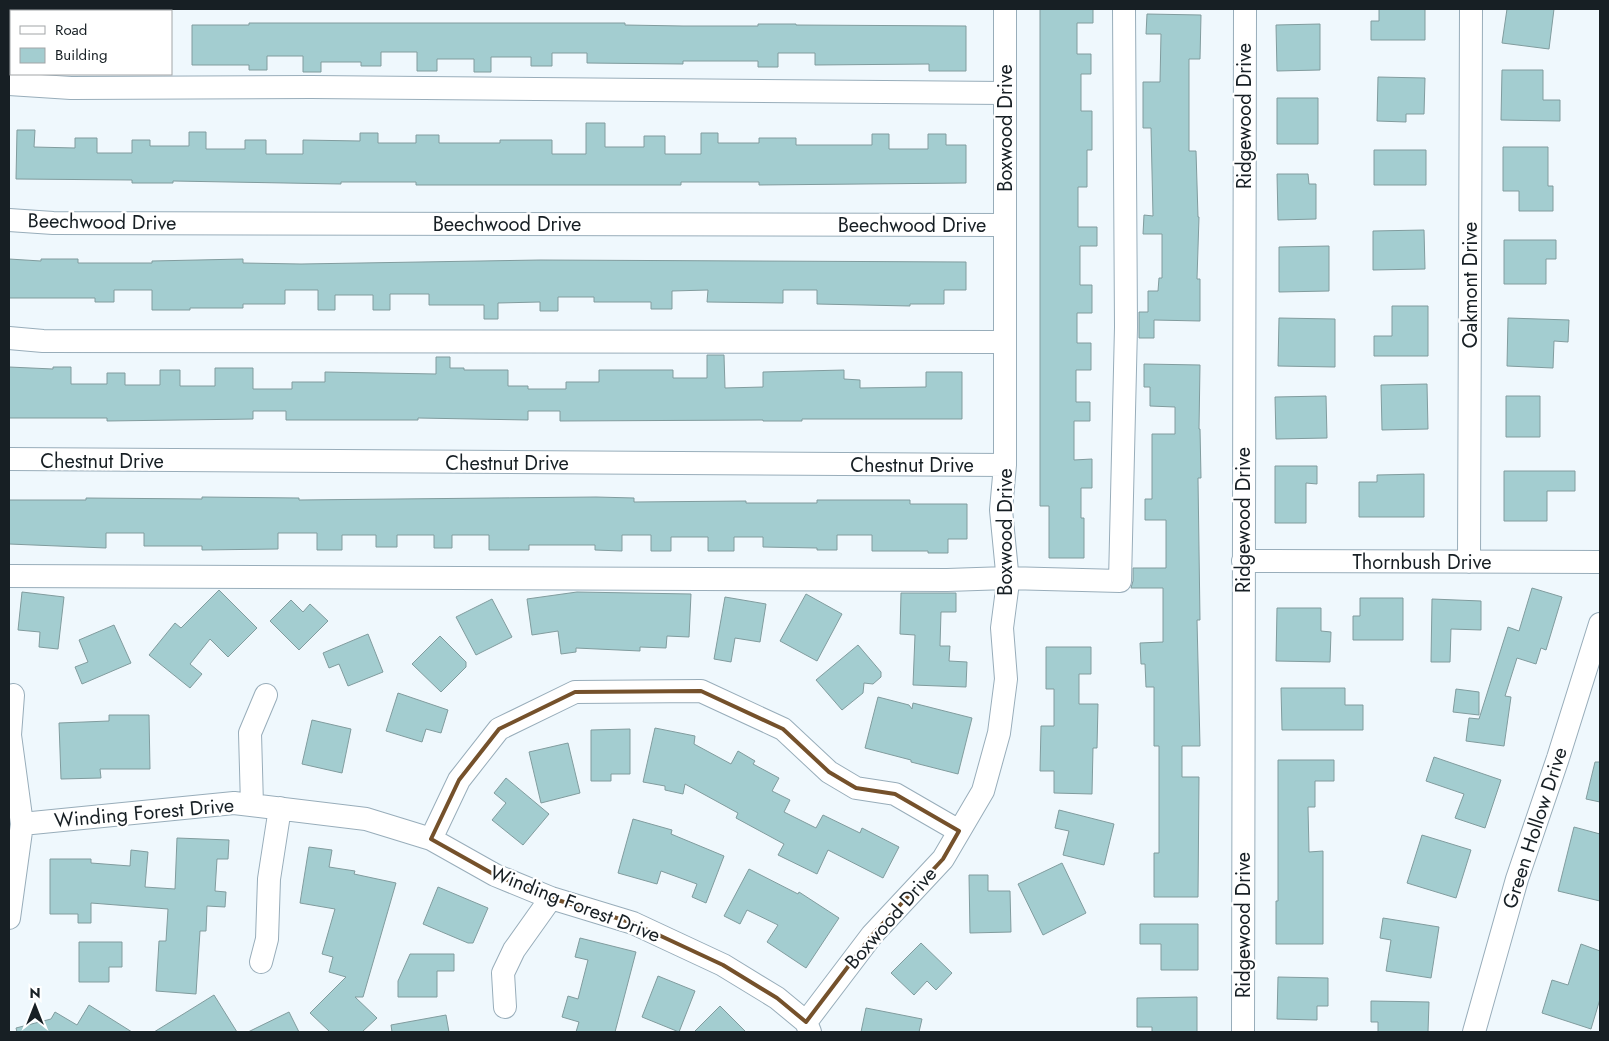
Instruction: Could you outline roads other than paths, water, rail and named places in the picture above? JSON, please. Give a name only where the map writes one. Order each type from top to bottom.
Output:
[{"type":"street","name":"Boxwood Drive","points":[[808,1027],[831,988],[872,935],[942,860],[982,791],[999,733],[1006,679],[1002,628],[1008,582],[1001,510],[1005,465],[1004,9]]},
{"type":"street","points":[[9,576],[927,580],[1007,578],[1120,581],[1126,327],[1124,9]]},
{"type":"street","name":"Ridgewood Drive","points":[[1243,1032],[1245,9]]},
{"type":"street","name":"Oakmont Drive","points":[[1469,562],[1471,9]]},
{"type":"street","points":[[9,84],[71,88],[311,87],[1004,93]]},
{"type":"street","name":"Beechwood Drive","points":[[9,220],[53,223],[1005,225]]},
{"type":"street","points":[[9,338],[43,341],[1005,342]]},
{"type":"street","name":"Chestnut Drive","points":[[9,459],[1005,465]]},
{"type":"street","name":"Thornbush Drive","points":[[1243,561],[1600,562]]},
{"type":"street","name":"Green Hollow Drive","points":[[1474,1032],[1517,879],[1558,758],[1600,624]]},
{"type":"street","points":[[431,839],[459,780],[500,729],[575,692],[701,691],[783,729],[829,772],[856,788],[895,794],[959,831]]},
{"type":"street","points":[[9,918],[22,824],[10,735],[13,695]]},
{"type":"street","points":[[252,805],[250,733],[266,695]]},
{"type":"street","name":"Winding Forest Drive","points":[[22,824],[234,803],[366,819],[431,839],[495,875],[550,898],[633,924],[723,965],[777,998],[808,1027]]},
{"type":"street","points":[[261,962],[267,938],[270,879],[280,808]]},
{"type":"street","points":[[505,1007],[503,973],[514,950],[550,898]]}]
